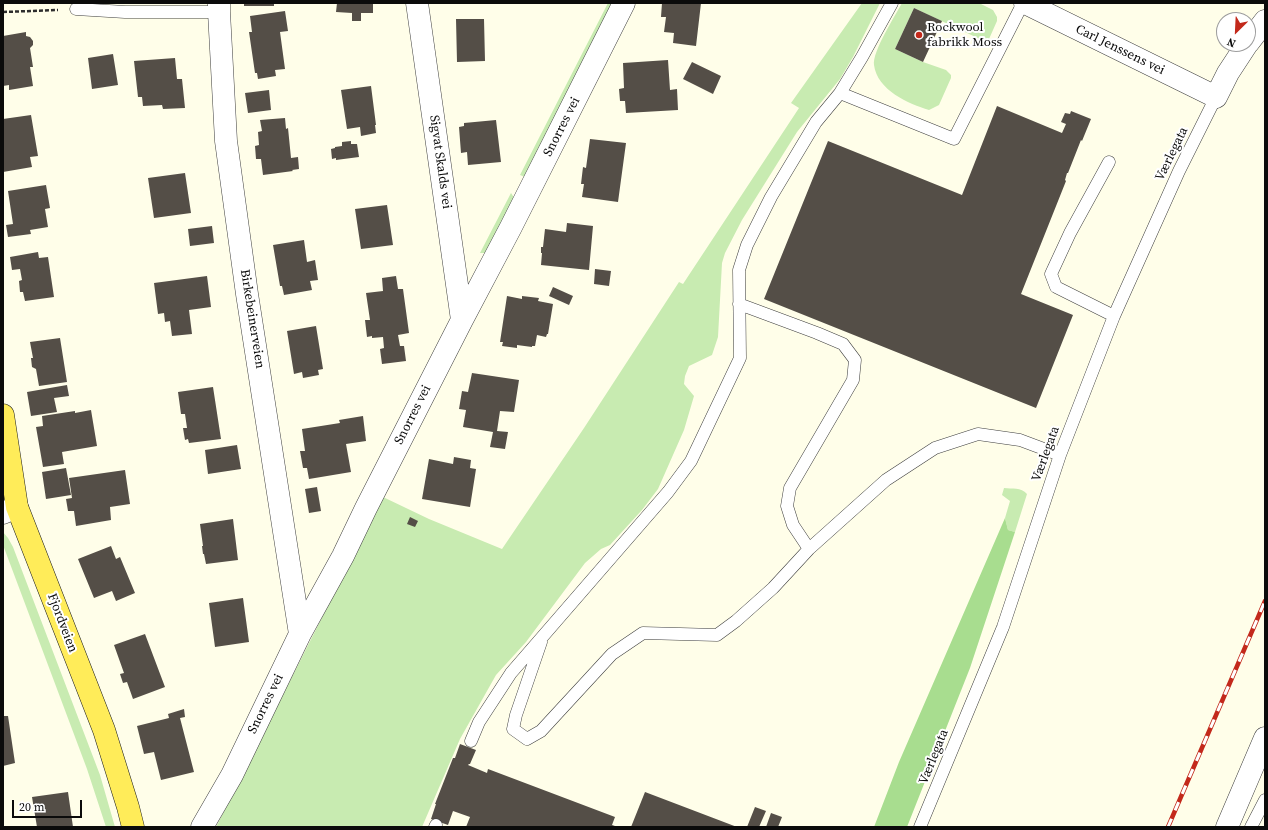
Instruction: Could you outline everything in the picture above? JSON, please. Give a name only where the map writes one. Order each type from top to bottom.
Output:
[{"type":"main road","name":"Fjordveien","points":[[3,415],[10,510],[104,730],[133,827]]},
{"type":"street","name":"Sigvat Skalds vei","points":[[417,3],[462,320]]},
{"type":"street","name":"Snorres vei","points":[[202,827],[232,774],[300,634],[343,556],[366,508],[515,220],[624,3]]},
{"type":"street","name":"Carl Jenssens vei","points":[[1024,3],[1216,97]]},
{"type":"street","name":"Birkebeinerveien","points":[[219,8],[226,141],[300,634]]},
{"type":"street","points":[[1256,33],[1265,21]]},
{"type":"street","points":[[1216,97],[1228,73],[1242,52]]},
{"type":"street","points":[[1227,827],[1265,738]]},
{"type":"lane","points":[[471,740],[479,722],[511,673],[668,492],[691,461],[740,358],[739,270],[747,246],[771,198],[816,122],[840,93],[892,3]]},
{"type":"lane","points":[[840,93],[954,139],[1024,3]]},
{"type":"lane","points":[[76,10],[124,12],[219,8]]},
{"type":"lane","name":"Værlegata","points":[[920,827],[1003,627],[1060,455],[1114,316],[1179,171],[1216,97]]},
{"type":"lane","points":[[1109,162],[1070,233],[1051,274],[1056,287],[1114,316]]},
{"type":"lane","points":[[739,304],[843,344],[855,360],[853,380],[790,488],[787,506],[793,525],[809,549]]},
{"type":"lane","points":[[543,637],[516,715],[513,729],[527,739],[541,731],[612,654],[643,634],[717,635],[736,621],[773,588],[809,549],[886,480],[935,448],[978,434],[1020,440],[1060,455]]},
{"type":"lane","points":[[1251,827],[1265,800]]},
{"type":"path","points":[[3,12],[76,10]]},
{"type":"green space","points":[[608,3],[613,5],[525,177],[520,175]]},
{"type":"green space","points":[[862,3],[880,3],[853,57],[840,79],[797,132],[742,220],[725,253],[722,263],[718,337],[712,355],[689,366],[685,376],[684,384],[694,396],[684,430],[658,489],[642,510],[610,545],[601,549],[585,563],[526,642],[496,675],[460,739],[422,827],[216,827],[383,497],[429,519],[502,549],[584,428],[679,282],[683,284],[799,108],[791,103]]},
{"type":"green space","points":[[902,3],[979,3],[993,10],[997,17],[997,21],[989,39],[984,41],[914,8],[895,49],[923,62],[946,70],[951,75],[939,105],[929,110],[912,104],[895,95],[887,89],[876,74],[874,59],[880,43]]},
{"type":"green space","points":[[511,193],[515,199],[486,253],[480,253]]},
{"type":"green space","points":[[1004,488],[1019,489],[1027,494],[1015,532],[1008,530],[1005,518],[1010,501],[1002,495]]},
{"type":"green space","points":[[1005,518],[1008,530],[1015,532],[970,668],[907,827],[874,827],[899,762]]},
{"type":"green space","points":[[3,532],[13,547],[100,775],[115,827],[106,827],[87,769],[3,545]]},
{"type":"building","points":[[244,3],[274,3],[274,6],[244,6]]},
{"type":"building","points":[[337,3],[373,3],[373,13],[361,13],[361,21],[352,21],[352,13],[336,12]]},
{"type":"building","points":[[662,3],[701,3],[696,46],[673,43],[674,33],[664,32],[666,17],[661,17]]},
{"type":"building","name":"Rockwool fabrikk Moss","points":[[914,8],[942,21],[923,62],[895,49]]},
{"type":"building","points":[[285,11],[288,31],[280,32],[285,69],[275,70],[276,76],[258,79],[257,73],[255,73],[249,32],[252,32],[250,16]]},
{"type":"building","points":[[456,19],[484,19],[485,61],[457,62]]},
{"type":"building","points":[[26,32],[26,36],[30,37],[33,41],[33,45],[30,48],[33,67],[30,67],[33,86],[9,90],[9,85],[3,86],[3,36]]},
{"type":"building","points":[[113,54],[118,85],[92,89],[88,58]]},
{"type":"building","points":[[175,58],[177,79],[182,79],[185,108],[163,109],[162,105],[143,106],[142,97],[138,97],[134,61]]},
{"type":"building","points":[[668,60],[670,90],[677,89],[678,110],[626,113],[625,101],[620,101],[619,89],[624,88],[623,63]]},
{"type":"building","points":[[692,62],[721,76],[713,94],[683,79]]},
{"type":"building","points":[[371,86],[376,133],[361,136],[360,127],[347,129],[341,90]]},
{"type":"building","points":[[269,90],[271,110],[248,113],[245,93]]},
{"type":"building","points":[[997,106],[1062,133],[1066,124],[1061,122],[1065,113],[1070,114],[1071,111],[1091,119],[1067,173],[1066,181],[1021,294],[1073,315],[1036,408],[764,299],[828,141],[962,195]]},
{"type":"building","points":[[31,115],[38,156],[30,157],[32,167],[3,172],[3,119]]},
{"type":"building","points":[[285,118],[286,129],[288,128],[291,158],[298,157],[299,169],[263,175],[261,159],[256,159],[255,146],[259,145],[258,132],[262,131],[260,120]]},
{"type":"building","points":[[496,120],[501,162],[468,165],[467,152],[461,153],[459,127],[464,126],[464,123]]},
{"type":"building","points":[[590,139],[626,143],[618,202],[582,197],[584,184],[581,184],[583,167],[586,168]]},
{"type":"building","points":[[351,141],[351,144],[357,144],[359,157],[336,160],[336,158],[332,159],[331,149],[342,146],[342,142]]},
{"type":"building","points":[[185,173],[191,213],[154,218],[148,178]]},
{"type":"building","points":[[46,185],[50,208],[45,209],[48,227],[30,230],[31,234],[8,237],[6,225],[13,224],[8,191]]},
{"type":"building","points":[[387,205],[393,245],[361,249],[355,209]]},
{"type":"building","points":[[567,223],[593,226],[589,270],[541,265],[541,247],[543,247],[545,229],[566,232]]},
{"type":"building","points":[[212,226],[214,243],[190,246],[188,229]]},
{"type":"building","points":[[304,240],[307,262],[315,260],[318,280],[310,281],[312,290],[284,295],[282,286],[280,286],[273,245]]},
{"type":"building","points":[[38,252],[39,258],[48,257],[54,297],[25,301],[23,292],[20,292],[19,281],[22,280],[20,269],[12,270],[10,257]]},
{"type":"building","points":[[595,269],[611,271],[609,286],[594,284]]},
{"type":"building","points":[[207,276],[211,307],[189,310],[192,334],[172,336],[170,321],[165,322],[164,313],[158,314],[154,283]]},
{"type":"building","points":[[396,276],[398,289],[403,289],[409,333],[398,335],[400,346],[404,346],[406,361],[382,364],[380,349],[384,348],[383,337],[367,337],[365,320],[370,320],[366,293],[383,291],[382,278]]},
{"type":"building","points":[[553,287],[573,296],[569,305],[549,296]]},
{"type":"building","points":[[507,296],[522,299],[522,296],[539,298],[538,301],[553,304],[548,334],[546,337],[537,335],[535,346],[517,345],[517,348],[502,346],[503,342],[500,342]]},
{"type":"building","points":[[316,326],[323,369],[318,370],[319,375],[303,378],[302,372],[294,374],[287,331]]},
{"type":"building","points":[[60,338],[67,382],[39,386],[36,369],[32,367],[31,358],[33,358],[30,342]]},
{"type":"building","points":[[472,373],[519,380],[514,412],[500,411],[497,431],[508,432],[505,449],[490,447],[493,432],[463,427],[466,410],[459,409],[462,391],[468,392]]},
{"type":"building","points":[[67,385],[69,396],[54,398],[57,412],[31,416],[27,392]]},
{"type":"building","points":[[213,387],[221,439],[189,443],[188,439],[185,440],[183,428],[187,428],[185,414],[181,414],[178,392]]},
{"type":"building","points":[[91,410],[97,446],[62,452],[64,464],[43,467],[36,427],[43,426],[42,416]]},
{"type":"building","points":[[363,416],[366,441],[346,444],[351,472],[309,479],[307,468],[303,468],[300,451],[305,451],[302,429],[340,423],[339,420]]},
{"type":"building","points":[[237,445],[241,469],[208,474],[205,450]]},
{"type":"building","points":[[454,457],[471,460],[470,468],[476,469],[470,507],[422,499],[429,459],[453,464]]},
{"type":"building","points":[[66,468],[71,495],[46,499],[42,472]]},
{"type":"building","points":[[125,470],[130,504],[110,507],[111,520],[76,526],[74,511],[68,511],[66,499],[72,498],[69,478]]},
{"type":"building","points":[[317,487],[321,511],[309,513],[305,489]]},
{"type":"building","points":[[410,517],[418,521],[415,527],[407,524]]},
{"type":"building","points":[[233,519],[238,560],[206,564],[203,554],[200,524]]},
{"type":"building","points":[[111,546],[116,559],[120,557],[135,593],[116,601],[112,591],[94,598],[78,559]]},
{"type":"building","points":[[243,598],[249,642],[215,647],[209,603]]},
{"type":"building","points":[[145,634],[165,687],[133,699],[127,682],[123,683],[120,674],[124,673],[114,645]]},
{"type":"building","points":[[184,709],[185,717],[180,718],[194,772],[161,780],[154,752],[144,754],[137,726],[169,718],[168,714]]},
{"type":"building","points":[[3,716],[8,716],[15,763],[3,766]]},
{"type":"building","points":[[460,744],[476,750],[470,764],[468,765],[487,773],[488,769],[615,817],[612,825],[618,827],[466,827],[470,817],[453,811],[448,825],[431,819],[435,804]]},
{"type":"building","points":[[68,792],[73,827],[37,827],[32,797]]},
{"type":"building","points":[[645,792],[737,827],[631,827]]},
{"type":"building","points":[[755,807],[766,811],[759,827],[747,827]]},
{"type":"building","points":[[771,813],[782,817],[778,827],[766,827]]},
{"type":"railway","points":[[1168,827],[1265,601]]},
{"type":"place","name":"Rockwool fabrikk Moss","points":[[919,35]]}]
